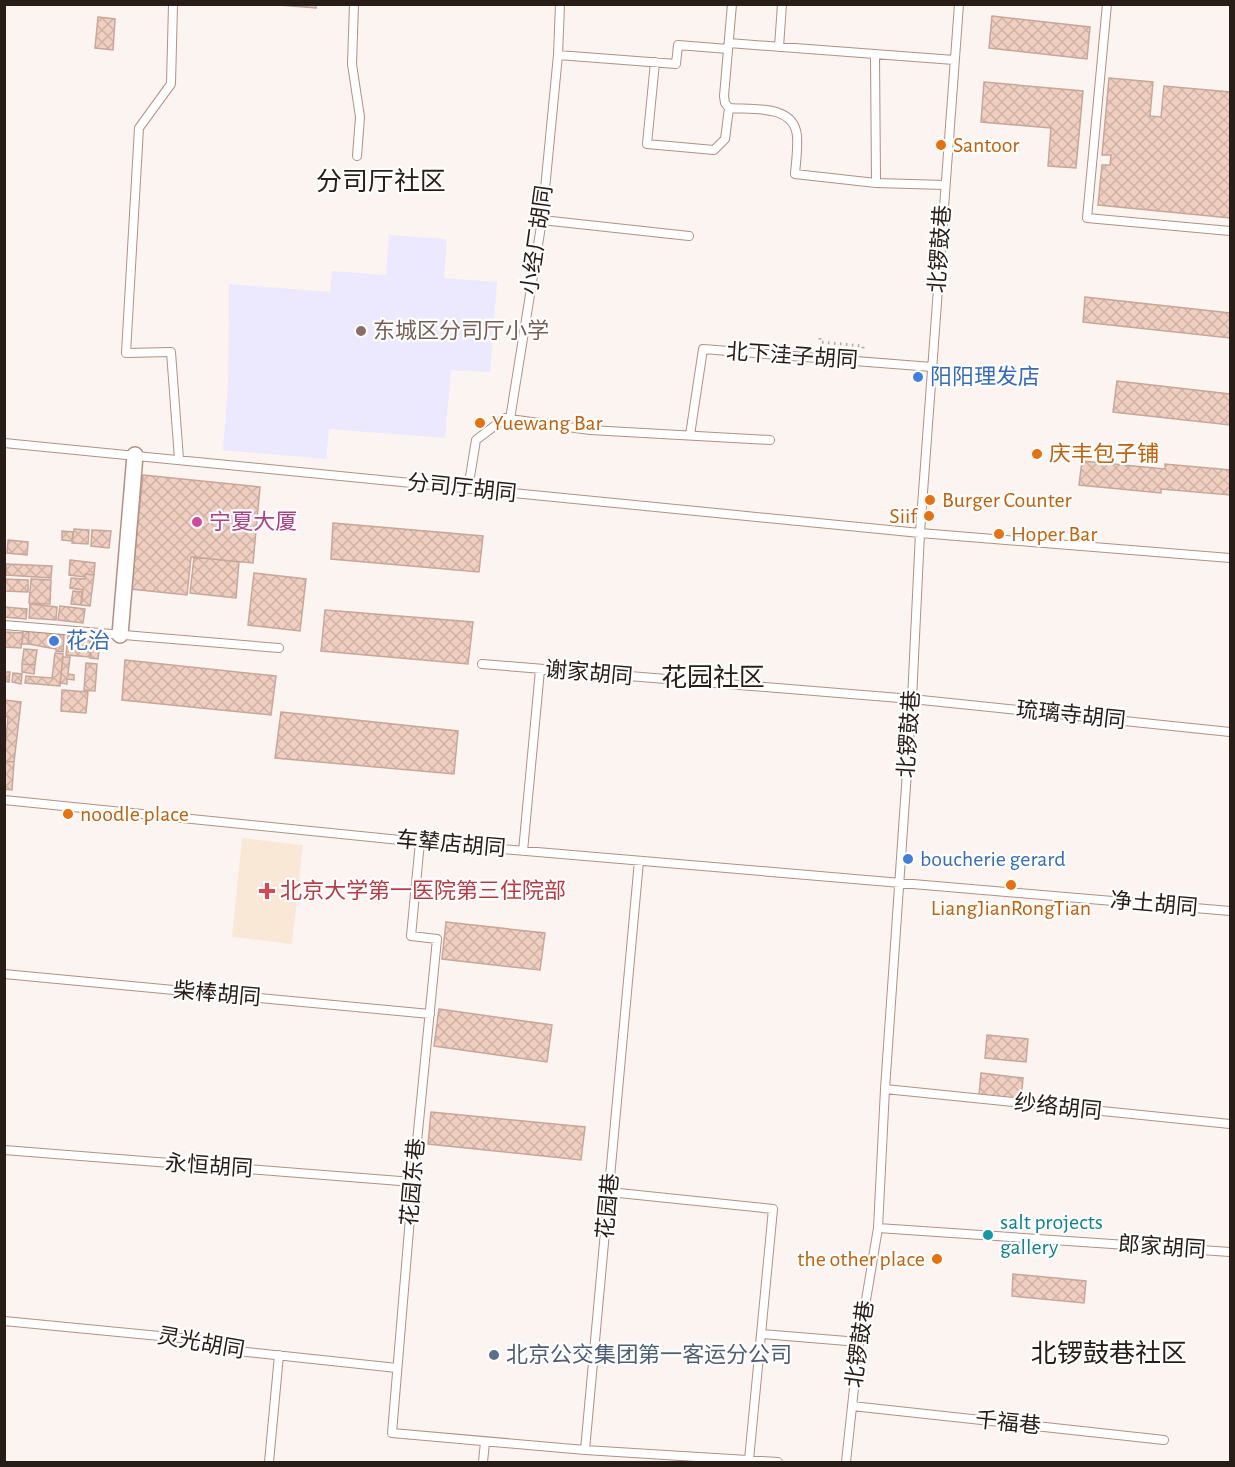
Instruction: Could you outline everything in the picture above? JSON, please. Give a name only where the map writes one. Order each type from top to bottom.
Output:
[{"type":"street","points":[[120,635],[135,455]]},
{"type":"lane","points":[[173,4],[171,84],[139,128],[126,353],[171,352],[178,459]]},
{"type":"lane","points":[[354,4],[352,64],[360,117],[357,156]]},
{"type":"lane","name":"小经厂胡同","points":[[510,419],[542,220],[558,55],[560,4]]},
{"type":"lane","points":[[655,63],[647,144],[714,150],[725,139],[729,108],[724,96],[732,4]]},
{"type":"lane","points":[[779,47],[782,4]]},
{"type":"lane","name":"北锣鼓巷","points":[[846,1462],[859,1342],[878,1228],[885,1089],[912,699],[920,533],[959,4]]},
{"type":"lane","points":[[1107,4],[1087,218],[1230,231]]},
{"type":"lane","points":[[558,55],[676,64],[678,45],[779,47],[954,60]]},
{"type":"lane","points":[[875,54],[876,183]]},
{"type":"lane","points":[[729,108],[780,112],[788,117],[796,128],[795,174],[876,183],[945,185]]},
{"type":"lane","points":[[542,220],[689,236]]},
{"type":"lane","name":"北下洼子胡同","points":[[690,435],[703,349],[932,367]]},
{"type":"lane","points":[[468,489],[476,440],[505,418],[590,430],[770,440]]},
{"type":"lane","name":"分司厅胡同","points":[[4,443],[920,533],[1230,558]]},
{"type":"lane","points":[[4,625],[279,648]]},
{"type":"lane","name":"谢家胡同","points":[[482,664],[912,699]]},
{"type":"lane","points":[[523,851],[540,669]]},
{"type":"lane","name":"琉璃寺胡同","points":[[912,699],[1230,732]]},
{"type":"lane","name":"车辇店胡同","points":[[4,800],[420,842],[899,882]]},
{"type":"lane","name":"花园东巷","points":[[420,842],[411,936],[437,939],[412,1182],[392,1433],[485,1442]]},
{"type":"lane","name":"花园巷","points":[[585,1450],[639,861]]},
{"type":"lane","name":"净土胡同","points":[[899,882],[1230,911]]},
{"type":"lane","name":"柴棒胡同","points":[[4,974],[430,1014]]},
{"type":"lane","name":"纱络胡同","points":[[885,1089],[1230,1124]]},
{"type":"lane","name":"永恒胡同","points":[[4,1150],[412,1182]]},
{"type":"lane","points":[[609,1192],[772,1209],[749,1460]]},
{"type":"lane","name":"郎家胡同","points":[[878,1228],[1230,1252]]},
{"type":"lane","name":"灵光胡同","points":[[4,1321],[201,1340],[210,1348],[397,1368]]},
{"type":"lane","points":[[762,1334],[859,1342]]},
{"type":"lane","points":[[269,1462],[279,1355]]},
{"type":"lane","name":"千福巷","points":[[852,1406],[1164,1440]]},
{"type":"lane","points":[[483,1462],[485,1442],[692,1460],[778,1462]]},
{"type":"path","points":[[820,338],[820,342],[863,346],[862,361]]},
{"type":"shaded area","name":"东城区分司厅小学","points":[[389,235],[447,239],[444,278],[497,282],[490,372],[451,370],[445,438],[329,429],[326,459],[223,450],[228,386],[229,284],[330,292],[332,271],[386,275]]},
{"type":"shaded area","name":"北京大学第一医院第三住院部","points":[[242,838],[303,845],[292,944],[232,937]]},
{"type":"building","points":[[266,4],[316,4],[316,8]]},
{"type":"building","points":[[992,16],[1090,27],[1087,59],[989,48]]},
{"type":"building","points":[[98,17],[115,19],[113,50],[95,48]]},
{"type":"building","points":[[1109,78],[1153,82],[1150,116],[1161,117],[1164,86],[1230,92],[1230,218],[1098,205],[1102,165],[1110,165],[1111,155],[1102,155]]},
{"type":"building","points":[[984,82],[1083,91],[1076,168],[1048,166],[1051,128],[981,122]]},
{"type":"building","points":[[1085,297],[1230,313],[1230,338],[1083,322]]},
{"type":"building","points":[[1117,381],[1230,394],[1230,425],[1113,412]]},
{"type":"building","points":[[1082,461],[1165,469],[1165,464],[1230,470],[1230,495],[1161,489],[1161,493],[1079,485]]},
{"type":"building","name":"宁夏大厦","points":[[143,475],[260,487],[253,563],[191,557],[187,595],[131,589]]},
{"type":"building","points":[[333,523],[483,536],[479,572],[331,559]]},
{"type":"building","points":[[74,529],[89,530],[88,544],[72,543]]},
{"type":"building","points":[[92,530],[111,531],[109,548],[91,546]]},
{"type":"building","points":[[62,531],[73,532],[72,541],[62,540]]},
{"type":"building","points":[[8,540],[28,542],[27,555],[7,553]]},
{"type":"building","points":[[194,557],[239,562],[236,598],[190,593]]},
{"type":"building","points":[[70,560],[95,563],[94,575],[85,574],[85,577],[69,575]]},
{"type":"building","points":[[6,564],[52,566],[51,578],[6,575]]},
{"type":"building","points":[[254,573],[306,579],[300,631],[248,625]]},
{"type":"building","points":[[85,574],[94,575],[90,606],[81,605],[83,590],[70,588],[71,578],[85,579]]},
{"type":"building","points":[[4,579],[28,580],[28,592],[4,591]]},
{"type":"building","points":[[31,579],[51,580],[50,604],[29,603]]},
{"type":"building","points":[[73,591],[82,592],[81,605],[71,604]]},
{"type":"building","points":[[30,604],[57,607],[56,620],[29,618]]},
{"type":"building","points":[[60,606],[85,609],[83,623],[58,620]]},
{"type":"building","points":[[4,607],[27,609],[26,619],[4,617]]},
{"type":"building","points":[[325,610],[473,622],[468,664],[321,651]]},
{"type":"building","points":[[23,631],[29,632],[28,644],[22,644]]},
{"type":"building","points":[[29,631],[57,634],[56,649],[28,644]]},
{"type":"building","points":[[4,632],[23,633],[21,648],[4,647]]},
{"type":"building","points":[[57,634],[64,635],[63,652],[56,651]]},
{"type":"building","points":[[68,636],[91,638],[90,657],[66,655]]},
{"type":"building","points":[[91,638],[100,639],[98,659],[90,658]]},
{"type":"building","points":[[24,649],[37,650],[35,665],[22,664]]},
{"type":"building","points":[[55,653],[63,654],[60,686],[25,683],[26,676],[52,678]]},
{"type":"building","points":[[63,657],[70,657],[68,674],[74,675],[74,680],[67,679],[67,684],[60,683]]},
{"type":"building","points":[[125,660],[276,676],[271,715],[122,700]]},
{"type":"building","points":[[86,663],[97,664],[95,691],[84,690]]},
{"type":"building","points":[[22,664],[35,665],[34,674],[22,672]]},
{"type":"building","points":[[4,672],[10,672],[9,682],[4,681]]},
{"type":"building","points":[[13,673],[22,674],[21,684],[12,682]]},
{"type":"building","points":[[62,690],[88,692],[86,713],[61,711]]},
{"type":"building","points":[[4,700],[21,702],[14,762],[4,761],[8,717],[4,716]]},
{"type":"building","points":[[281,712],[458,731],[454,774],[275,758]]},
{"type":"building","points":[[4,761],[14,762],[12,790],[4,789]]},
{"type":"building","points":[[446,922],[545,933],[540,970],[442,959]]},
{"type":"building","points":[[439,1009],[552,1025],[547,1062],[434,1046]]},
{"type":"building","points":[[987,1035],[1028,1039],[1026,1062],[985,1058]]},
{"type":"building","points":[[981,1073],[1023,1078],[1021,1100],[979,1095]]},
{"type":"building","points":[[431,1112],[585,1127],[581,1160],[428,1144]]},
{"type":"building","points":[[1013,1274],[1086,1281],[1084,1303],[1012,1296]]},
{"type":"place","name":"Santoor","points":[[941,145]]},
{"type":"place","name":"东城区分司厅小学","points":[[361,331]]},
{"type":"place","name":"阳阳理发店","points":[[918,377]]},
{"type":"place","name":"Yuewang Bar","points":[[480,423]]},
{"type":"place","name":"庆丰包子铺","points":[[1037,454]]},
{"type":"place","name":"Burger Counter","points":[[930,500]]},
{"type":"place","name":"Siif","points":[[929,516]]},
{"type":"place","name":"宁夏大厦","points":[[197,522]]},
{"type":"place","name":"Hoper Bar","points":[[999,534]]},
{"type":"place","name":"花治","points":[[54,641]]},
{"type":"place","name":"noodle place","points":[[68,814]]},
{"type":"place","name":"boucherie gerard","points":[[908,859]]},
{"type":"place","name":"LiangJianRongTian","points":[[1011,885]]},
{"type":"place","name":"北京大学第一医院第三住院部","points":[[267,891]]},
{"type":"place","name":"salt projects gallery","points":[[988,1235]]},
{"type":"place","name":"the other place","points":[[937,1259]]},
{"type":"place","name":"北京公交集团第一客运分公司","points":[[494,1355]]},
{"type":"district","name":"分司厅社区","points":[[381,182]]},
{"type":"district","name":"花园社区","points":[[713,678]]},
{"type":"district","name":"北锣鼓巷社区","points":[[1109,1354]]}]
